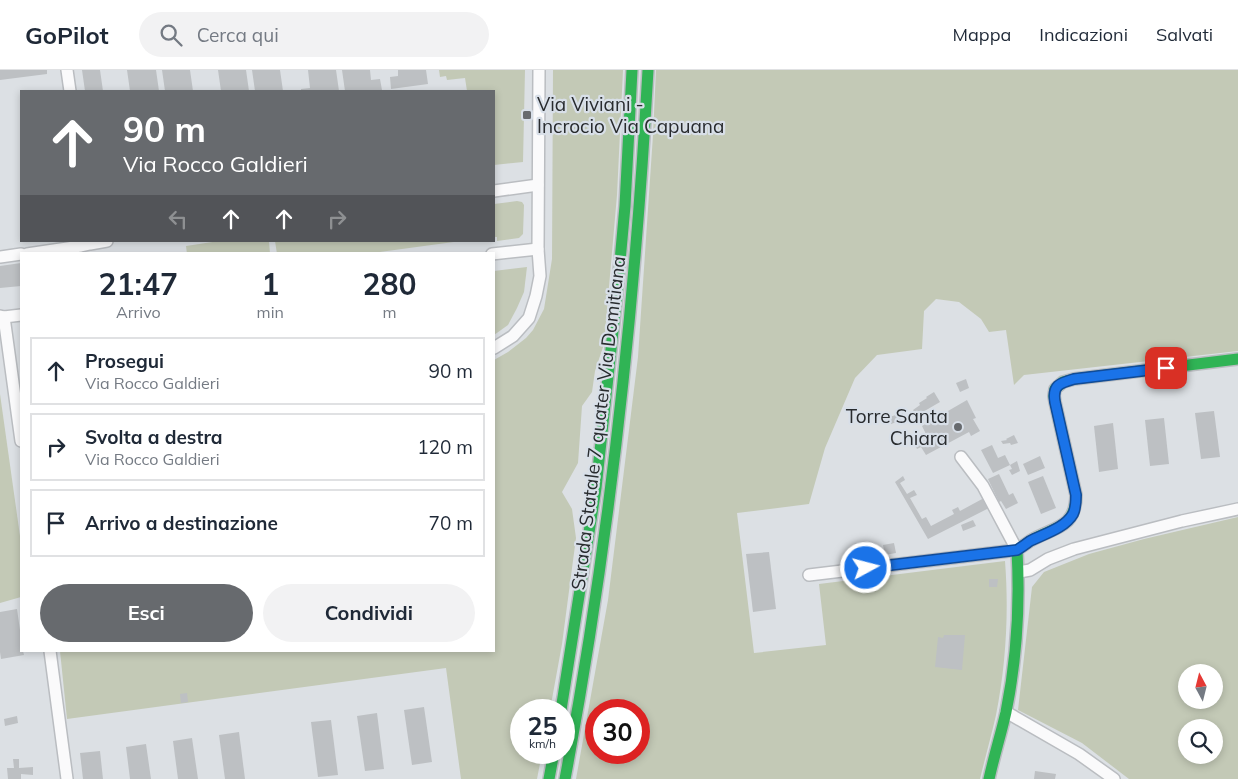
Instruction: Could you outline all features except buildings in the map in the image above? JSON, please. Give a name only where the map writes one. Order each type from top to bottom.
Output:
[{"type":"main road","name":"Strada Statale 7 quater Via Domitiana","points":[[563,699],[597,478],[625,206],[632,70]]},
{"type":"main road","name":"Strada Statale 7 quater Via Domitiana","points":[[565,779],[593,611],[623,392],[640,211],[648,70]]},
{"type":"main road","points":[[989,779],[1006,712],[1013,661],[1019,572],[1017,550],[1067,521],[1072,515],[1076,501],[1054,396],[1055,389],[1063,382],[1074,379],[1238,359]]},
{"type":"main road","points":[[549,779],[552,764]]},
{"type":"street","points":[[67,70],[70,90]]},
{"type":"street","points":[[495,347],[513,336],[529,318],[540,276],[538,249],[539,70]]},
{"type":"street","points":[[495,191],[538,185]]},
{"type":"street","points":[[40,252],[81,246],[90,242]]},
{"type":"street","points":[[495,254],[538,249]]},
{"type":"street","points":[[0,257],[20,254]]},
{"type":"street","points":[[20,315],[2,317],[20,418]]},
{"type":"street","points":[[809,575],[1017,550],[983,486],[961,457]]},
{"type":"street","points":[[1019,572],[1030,570],[1048,559],[1082,546],[1172,523],[1238,509]]},
{"type":"street","points":[[50,652],[67,779]]},
{"type":"street","points":[[1006,712],[1079,754],[1114,779]]},
{"type":"green space","points":[[439,70],[525,70],[523,162],[495,165],[495,90],[467,90],[465,78],[447,80],[446,76],[440,77]]},
{"type":"green space","points":[[553,70],[623,70],[617,195],[604,344],[595,371],[592,392],[582,406],[578,463],[562,492],[572,509],[576,538],[562,644],[552,699],[510,699],[510,764],[540,764],[537,779],[461,779],[446,668],[67,719],[60,652],[495,652],[495,359],[526,338],[533,330],[544,309],[552,259]]},
{"type":"green space","points":[[656,70],[1238,70],[1238,351],[1024,375],[1014,385],[1006,330],[989,332],[981,319],[959,302],[936,299],[924,311],[922,349],[877,355],[855,378],[825,448],[809,504],[737,513],[754,653],[826,645],[819,584],[1005,561],[1007,619],[1002,677],[996,715],[980,779],[576,779],[585,729],[585,764],[650,764],[650,699],[590,699],[608,600],[638,357]]},
{"type":"green space","points":[[522,202],[524,205],[523,234],[519,238],[497,241],[497,237],[495,237],[495,204]]},
{"type":"green space","points":[[212,242],[269,242],[270,252],[187,252],[186,246]]},
{"type":"green space","points":[[275,242],[454,242],[380,252],[277,252]]},
{"type":"green space","points":[[527,267],[524,292],[517,308],[508,325],[495,334],[495,271]]},
{"type":"green space","points":[[0,394],[20,536],[20,597],[0,603]]},
{"type":"green space","points":[[1238,517],[1238,779],[1129,779],[1082,743],[1018,710],[1032,587],[1044,572],[1089,554]]},
{"type":"traffic: fast","points":[[563,699],[596,488],[625,206],[632,70]]},
{"type":"traffic: fast","points":[[565,779],[595,603],[618,426],[636,248],[648,70]]},
{"type":"traffic: fast","points":[[989,779],[1006,712],[1013,672],[1018,611],[1017,550],[1030,541],[1062,526],[1072,515],[1075,506],[1076,495],[1055,402],[1055,389],[1063,382],[1074,379],[1238,359]]},
{"type":"traffic: fast","points":[[549,779],[552,764]]},
{"type":"place","name":"Via Viviani - Incrocio Via Capuana","points":[[527,115]]},
{"type":"place","name":"Torre Santa Chiara","points":[[958,427]]},
{"type":"route","points":[[866,568],[1017,550],[1028,542],[1060,526],[1072,515],[1076,495],[1055,402],[1055,389],[1063,382],[1074,379],[1166,368]]}]
